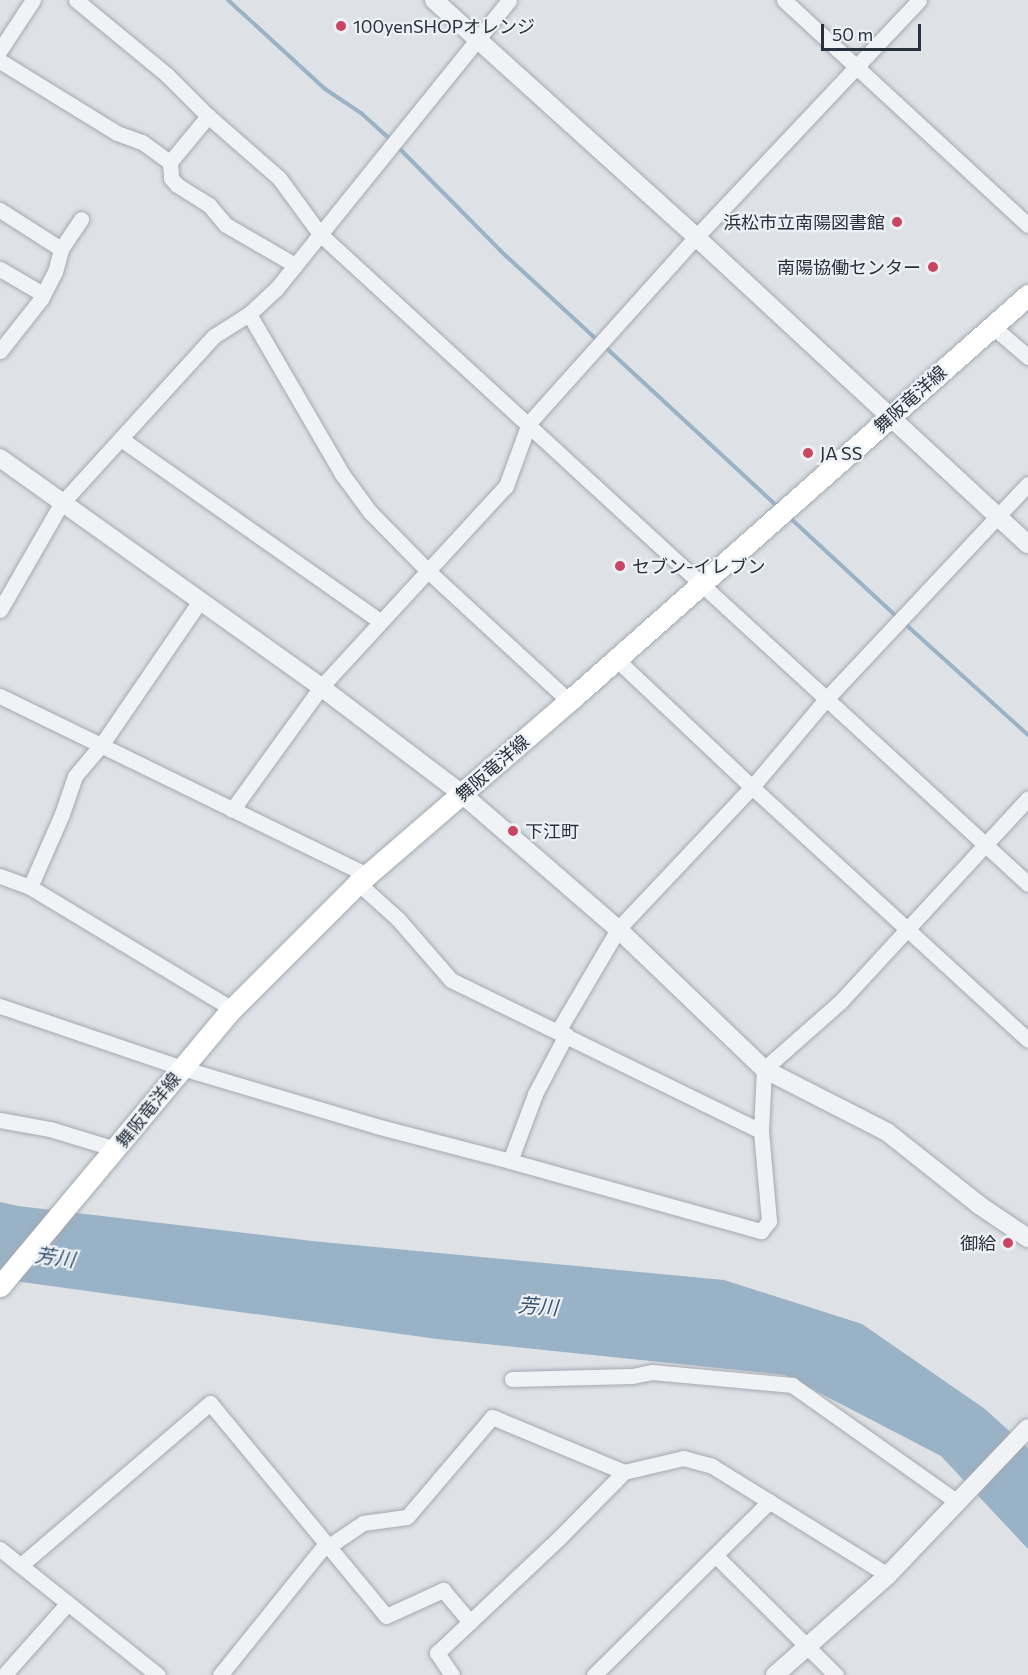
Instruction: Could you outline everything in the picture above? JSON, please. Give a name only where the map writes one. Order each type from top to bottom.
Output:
[{"type":"main road","name":"舞阪竜洋線","points":[[0,1286],[232,1009],[362,879],[462,794],[1028,295]]},
{"type":"street","points":[[0,50],[33,0]]},
{"type":"street","points":[[76,0],[167,75],[208,116],[279,178],[320,234],[529,423],[1028,884]]},
{"type":"street","points":[[434,0],[696,237],[1028,544]]},
{"type":"street","points":[[0,610],[61,504],[214,336],[249,314],[276,289],[509,0]]},
{"type":"street","points":[[784,0],[1028,225]]},
{"type":"street","points":[[232,810],[321,687],[506,486],[529,423],[696,237],[919,0]]},
{"type":"street","points":[[0,61],[117,133],[142,142],[170,162]]},
{"type":"street","points":[[208,116],[170,162],[171,178],[177,185],[209,205],[226,225],[295,265]]},
{"type":"street","points":[[0,210],[61,249]]},
{"type":"street","points":[[0,351],[41,299],[55,272],[61,249],[81,219]]},
{"type":"street","points":[[0,269],[43,294]]},
{"type":"street","points":[[249,314],[342,474],[370,512],[427,570],[568,701]]},
{"type":"street","points":[[992,326],[1028,357]]},
{"type":"street","points":[[121,439],[380,621]]},
{"type":"street","points":[[0,458],[61,504],[321,687],[462,794],[618,929],[764,1069],[887,1132],[979,1205],[1028,1238]]},
{"type":"street","points":[[510,1161],[535,1094],[562,1033],[618,929],[752,787],[827,698],[1028,484]]},
{"type":"street","points":[[30,886],[62,814],[75,776],[102,744],[200,601]]},
{"type":"street","points":[[615,658],[1028,1040]]},
{"type":"street","points":[[0,696],[102,744],[362,879],[452,980],[761,1131]]},
{"type":"street","points":[[0,1006],[182,1068],[376,1126],[761,1231],[769,1221],[761,1131],[764,1069],[841,1001],[1028,798]]},
{"type":"street","points":[[0,876],[30,886],[232,1009]]},
{"type":"street","points":[[0,1120],[50,1129],[110,1156]]},
{"type":"street","points":[[512,1379],[632,1376],[652,1372],[792,1385],[960,1497]]},
{"type":"street","points":[[21,1565],[210,1403],[386,1616],[442,1590],[470,1622]]},
{"type":"street","points":[[220,1675],[326,1545],[332,1544],[363,1523],[407,1517],[492,1417],[624,1472]]},
{"type":"street","points":[[775,1675],[807,1644],[888,1575],[1024,1432]]},
{"type":"street","points":[[452,1675],[437,1653],[624,1472],[683,1458],[712,1466],[888,1575]]},
{"type":"street","points":[[594,1675],[770,1501]]},
{"type":"street","points":[[0,1549],[158,1675]]},
{"type":"street","points":[[716,1556],[836,1675]]},
{"type":"street","points":[[4,1675],[68,1603]]},
{"type":"water","name":"芳川","points":[[0,1202],[312,1241],[724,1280],[862,1324],[985,1409],[1028,1448],[1028,1549],[941,1456],[785,1375],[437,1339],[0,1279]]},
{"type":"waterway","points":[[228,0],[325,89],[361,113],[391,140]]},
{"type":"waterway","points":[[396,145],[506,256],[597,340]]},
{"type":"waterway","points":[[603,345],[778,507]]},
{"type":"waterway","points":[[788,516],[897,617]]},
{"type":"waterway","points":[[903,622],[1028,735]]},
{"type":"place","name":"100yenSHOPオレンジ","points":[[341,26]]},
{"type":"place","name":"浜松市立南陽図書館","points":[[897,222]]},
{"type":"place","name":"南陽協働センター","points":[[933,267]]},
{"type":"place","name":"JA SS","points":[[808,453]]},
{"type":"place","name":"セブン-イレブン","points":[[620,566]]},
{"type":"place","name":"下江町","points":[[513,831]]},
{"type":"place","name":"御給","points":[[1008,1243]]}]
